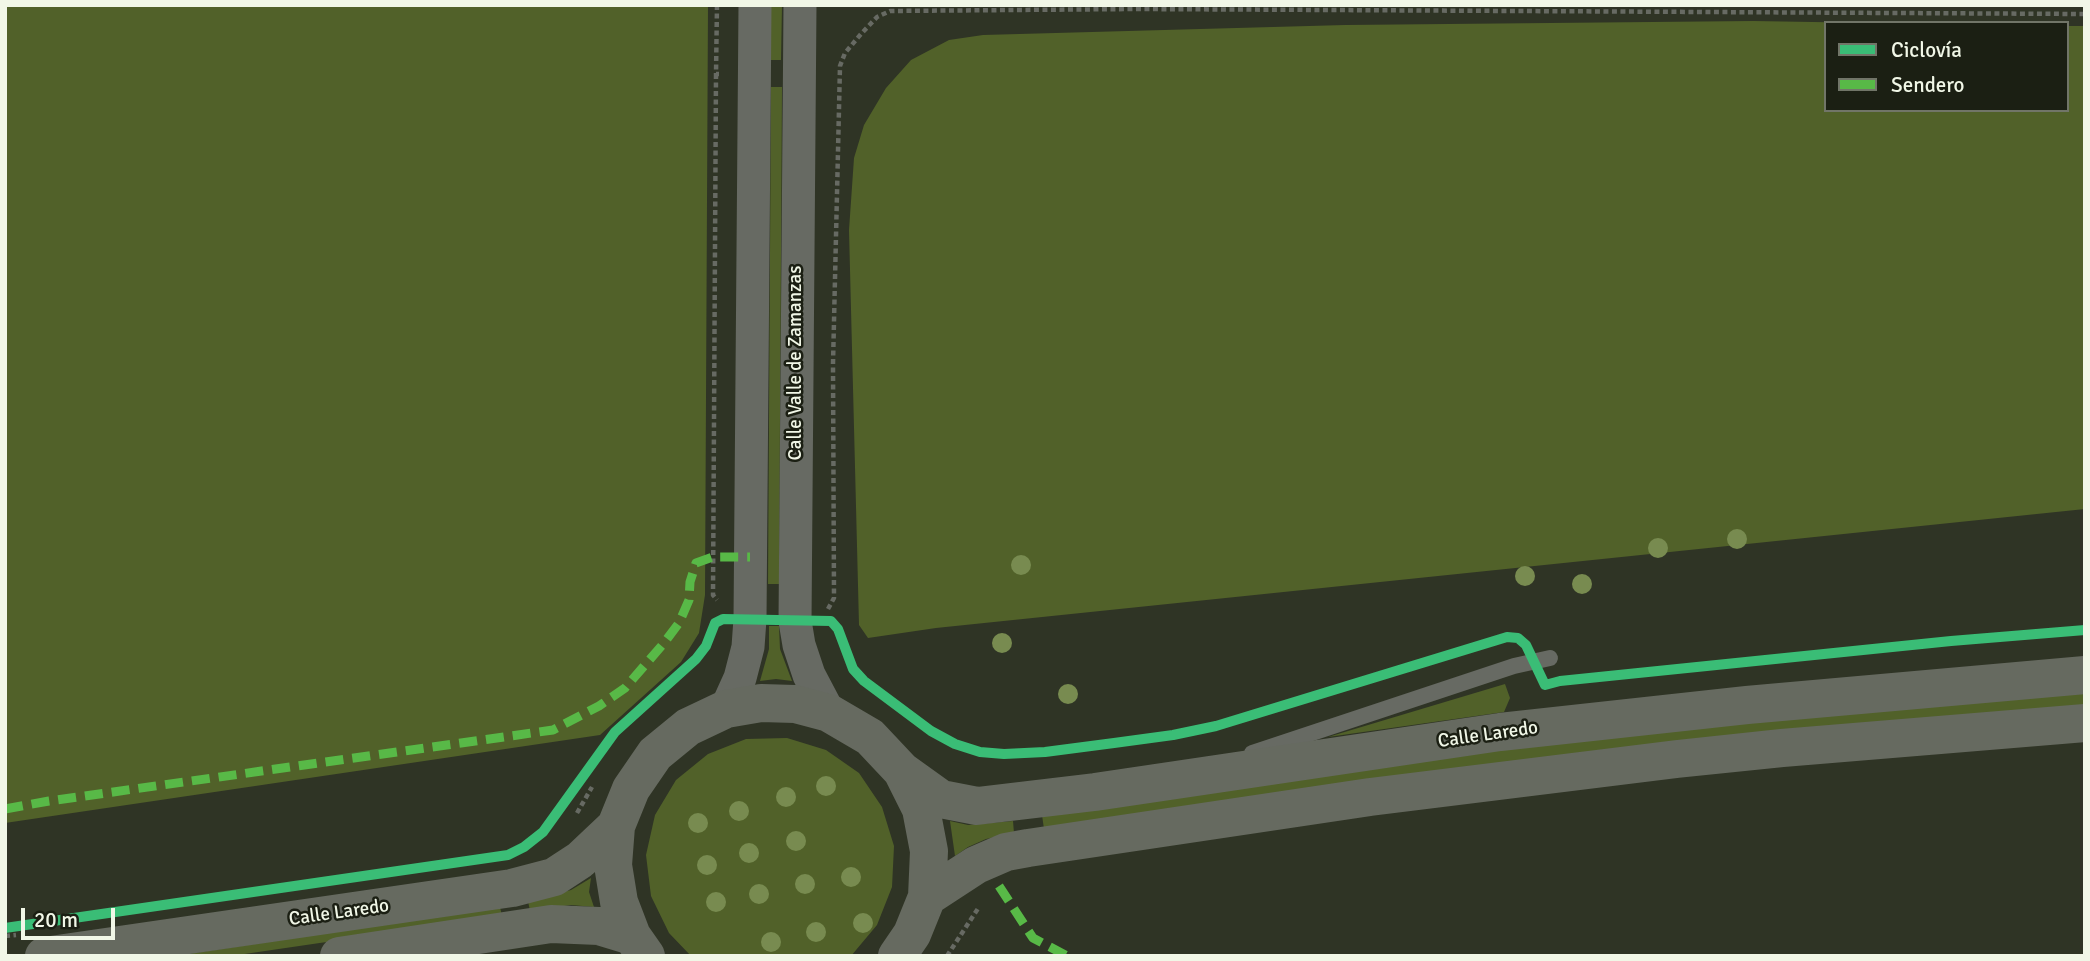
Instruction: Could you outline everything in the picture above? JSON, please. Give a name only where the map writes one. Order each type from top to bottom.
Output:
[{"type":"main road","name":"Calle Laredo","points":[[902,771],[941,799],[976,806],[1169,782],[1500,732],[1747,705],[2085,675]]},
{"type":"main road","points":[[639,946],[619,902],[613,865],[616,826],[631,789],[655,754],[688,727],[726,709],[761,703],[795,704],[829,713],[870,737],[902,771],[921,809],[929,851],[927,897],[912,934],[897,956]]},
{"type":"main road","points":[[927,897],[976,865],[1006,852],[1028,848],[1370,797],[1677,759],[2085,723]]},
{"type":"main road","name":"Calle Laredo","points":[[44,956],[512,888],[554,877],[580,860],[616,826]]},
{"type":"main road","points":[[339,956],[551,924],[599,926],[639,946]]},
{"type":"street","points":[[726,709],[740,678],[748,647],[751,596],[755,5]]},
{"type":"street","name":"Calle Valle de Zamanzas","points":[[800,5],[811,621],[799,645],[808,675],[829,713]]},
{"type":"lane","points":[[1169,782],[1328,726],[1422,698],[1514,666],[1550,658]]},
{"type":"path","points":[[811,621],[827,611],[834,598],[833,364],[840,66],[845,53],[877,17],[900,8],[2085,14]]},
{"type":"path","points":[[713,595],[716,74]]},
{"type":"path","points":[[947,956],[985,899]]},
{"type":"path","points":[[5,928],[19,926]]},
{"type":"green space","points":[[5,5],[708,5],[705,595],[699,633],[681,662],[600,735],[5,823]]},
{"type":"green space","points":[[770,5],[782,5],[781,60],[770,60]]},
{"type":"green space","points":[[1824,22],[1824,112],[2069,112],[2069,26],[2085,26],[2085,509],[936,628],[868,638],[859,625],[849,230],[854,158],[864,125],[886,88],[911,60],[949,40],[983,35],[1345,25]]},
{"type":"green space","points":[[771,87],[782,87],[779,584],[768,584]]},
{"type":"green space","points":[[769,626],[779,626],[780,649],[792,681],[760,681],[769,649]]},
{"type":"green space","points":[[1505,684],[1510,698],[1504,712],[1328,737]]},
{"type":"green space","points":[[2085,693],[2085,705],[1044,829],[1042,815],[1439,758],[1690,726]]},
{"type":"green space","points":[[787,738],[826,750],[859,773],[882,807],[894,846],[892,887],[877,925],[851,956],[691,956],[669,933],[651,896],[646,855],[655,815],[676,780],[708,754],[746,739]]},
{"type":"green space","points":[[950,821],[968,825],[1013,821],[1014,833],[986,839],[955,856]]},
{"type":"green space","points":[[591,878],[589,892],[594,907],[571,905],[530,911],[528,901],[571,890]]},
{"type":"green space","points":[[500,907],[502,916],[463,922],[231,956],[174,956]]},
{"type":"marked path","points":[[5,809],[553,730],[599,706],[625,688],[664,643],[679,623],[689,600],[690,582],[696,563],[713,557],[750,557]]},
{"type":"marked path","points":[[999,886],[1033,938],[1067,956]]},
{"type":"cycle path","points":[[5,928],[508,855],[524,847],[543,832],[615,732],[696,659],[706,646],[715,623],[723,619],[831,621],[838,629],[853,669],[864,681],[931,731],[955,744],[980,752],[1004,754],[1114,743],[1216,726],[1507,637],[1518,638],[1526,645],[1545,685],[1560,681],[1951,641],[2085,630]]}]
